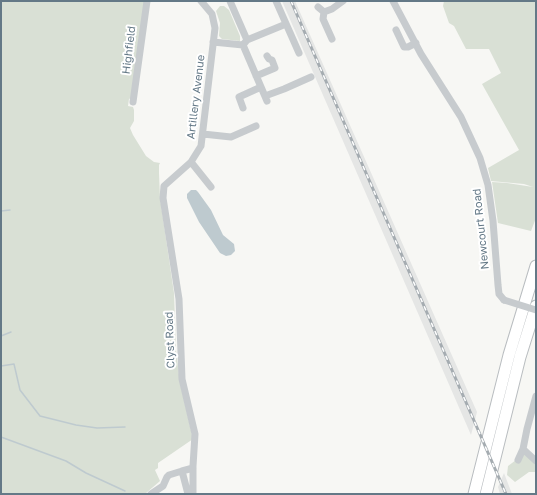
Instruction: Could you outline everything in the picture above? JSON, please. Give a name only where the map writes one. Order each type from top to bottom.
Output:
[{"type":"highway","points":[[474,494],[508,355],[536,266]]},
{"type":"highway","points":[[486,494],[520,358],[536,306]]},
{"type":"street","name":"Highfield","points":[[133,102],[146,1]]},
{"type":"street","name":"Artillery Avenue","points":[[164,186],[191,162],[201,146],[215,28],[214,18],[209,9],[201,1]]},
{"type":"street","points":[[230,1],[256,76],[266,99],[284,89],[310,78]]},
{"type":"street","points":[[276,1],[299,53]]},
{"type":"street","points":[[324,12],[332,9],[343,1]]},
{"type":"street","name":"Newcourt Road","points":[[393,1],[437,81],[461,117],[480,158],[490,185],[499,294],[504,300],[536,310]]},
{"type":"street","points":[[318,7],[324,12]]},
{"type":"street","points":[[324,12],[322,18],[332,39]]},
{"type":"street","points":[[214,42],[245,42],[286,24]]},
{"type":"street","points":[[396,30],[404,47],[408,47],[416,43]]},
{"type":"street","points":[[256,76],[275,68],[272,60],[268,59],[267,56]]},
{"type":"street","points":[[243,108],[239,97],[261,87]]},
{"type":"street","points":[[203,134],[231,137],[256,126]]},
{"type":"street","points":[[191,162],[211,187]]},
{"type":"street","name":"Clyst Road","points":[[164,186],[164,205],[179,299],[182,380],[195,434],[193,468],[194,494]]},
{"type":"street","points":[[518,460],[523,449],[533,415],[536,396]]},
{"type":"street","points":[[523,449],[536,461]]},
{"type":"street","points":[[152,494],[163,486],[169,475],[193,468]]},
{"type":"street","points":[[182,471],[188,494]]},
{"type":"shaded area","points":[[1,1],[145,1],[131,98],[129,99],[128,106],[133,107],[134,110],[134,121],[130,128],[146,156],[154,162],[160,163],[160,198],[174,293],[176,350],[180,383],[193,439],[158,463],[158,468],[155,470],[160,481],[145,494],[1,494]]},
{"type":"shaded area","points":[[282,1],[295,1],[477,412],[471,435]]},
{"type":"shaded area","points":[[444,1],[536,1],[536,218],[531,231],[498,223],[492,182],[533,187],[524,184],[491,181],[488,168],[519,150],[482,84],[501,73],[489,49],[466,49],[454,26],[449,23],[443,6]]},
{"type":"shaded area","points":[[220,6],[224,6],[229,10],[240,36],[240,41],[222,39],[219,36],[220,23],[216,11]]},
{"type":"shaded area","points":[[191,190],[196,190],[198,192],[211,210],[223,235],[234,244],[235,251],[231,255],[226,256],[220,253],[199,222],[187,198],[187,194]]},
{"type":"shaded area","points":[[524,454],[536,463],[536,472],[529,472],[515,482],[507,475],[508,466]]},
{"type":"shaded area","points":[[504,473],[512,494],[500,494],[498,487]]},
{"type":"waterway","points":[[1,211],[10,210]]},
{"type":"waterway","points":[[1,336],[11,332]]},
{"type":"waterway","points":[[1,366],[14,364],[20,390],[40,416],[76,425],[97,428],[125,427]]},
{"type":"waterway","points":[[1,437],[66,461],[86,473],[125,491]]},
{"type":"railway","points":[[291,1],[506,494]]}]
